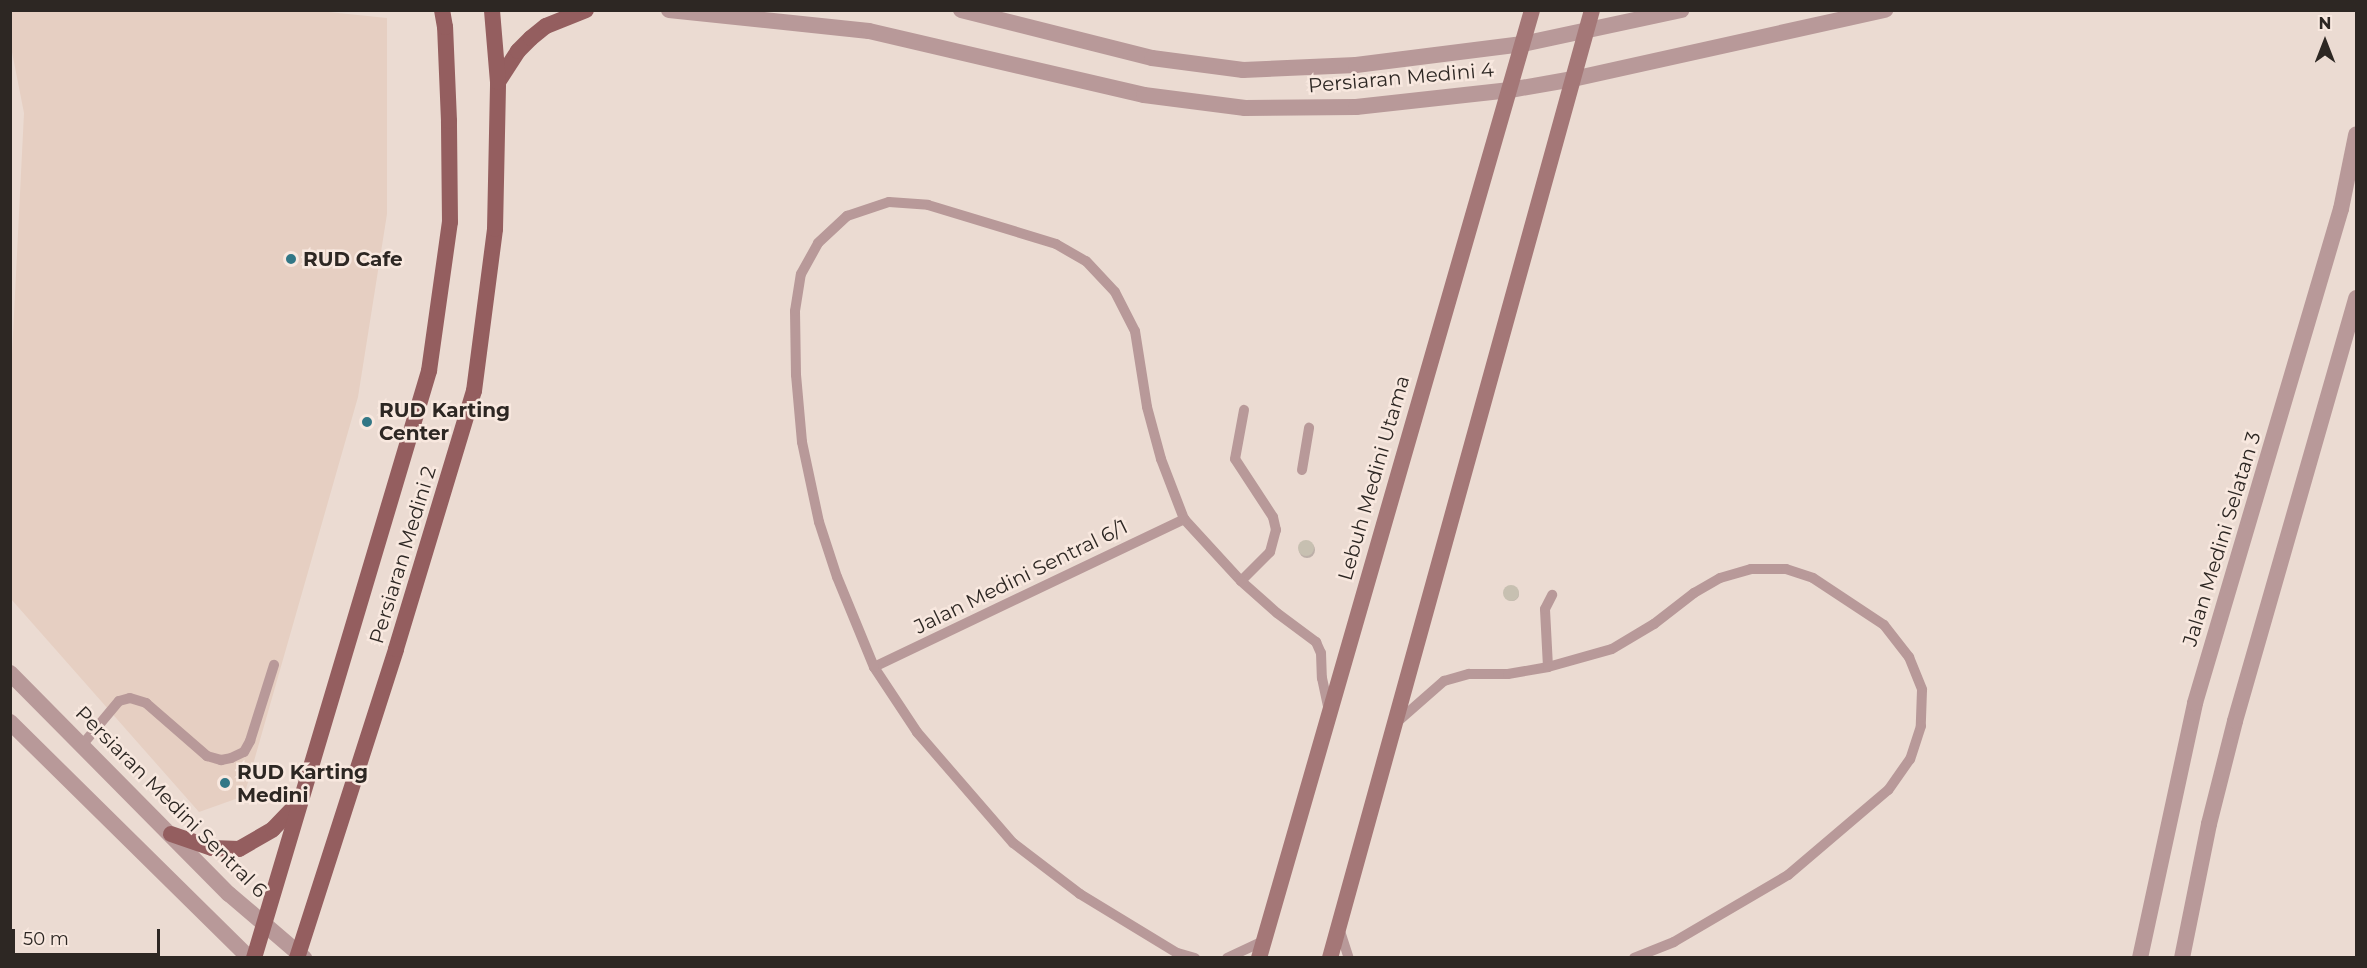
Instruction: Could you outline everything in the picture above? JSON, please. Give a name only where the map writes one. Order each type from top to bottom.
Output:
[{"type":"main road","name":"Persiaran Medini 2","points":[[254,957],[429,370],[450,222],[449,121],[445,27],[442,10]]},
{"type":"main road","name":"Persiaran Medini 2","points":[[300,956],[474,391],[495,229],[498,82],[492,10]]},
{"type":"main road","points":[[498,82],[518,51],[531,38],[546,27],[586,10]]},
{"type":"main road","name":"Lebuh Medini Utama","points":[[1261,950],[1532,10]]},
{"type":"main road","points":[[1330,957],[1593,10]]},
{"type":"main road","points":[[171,834],[212,848],[239,849],[273,829],[303,797]]},
{"type":"street","name":"Persiaran Medini 4","points":[[669,10],[869,31],[1144,95],[1245,108],[1356,107],[1510,90],[1573,79],[1885,10]]},
{"type":"street","name":"Persiaran Medini 4","points":[[961,10],[1152,58],[1243,70],[1356,65],[1523,44],[1681,10]]},
{"type":"street","name":"Jalan Medini Selatan 3","points":[[2140,957],[2195,703],[2341,209],[2356,135]]},
{"type":"street","points":[[2182,957],[2208,824],[2235,721],[2356,298]]},
{"type":"street","name":"Persiaran Medini Sentral 6","points":[[10,673],[83,744],[229,894],[264,922],[300,956]]},
{"type":"street","points":[[10,722],[249,957]]},
{"type":"lane","points":[[1195,957],[1177,953],[1080,894],[1013,843],[917,732],[874,667],[837,577],[819,522],[802,442],[796,375],[795,311],[801,274],[818,243],[846,216],[889,202],[928,205],[1056,244],[1086,261],[1115,292],[1135,331],[1147,407],[1161,459],[1184,519],[1241,581],[1277,614],[1316,642],[1321,653],[1322,678],[1329,711]]},
{"type":"lane","points":[[1241,581],[1270,552],[1276,530],[1274,517],[1235,459],[1244,410]]},
{"type":"lane","points":[[1302,470],[1309,428]]},
{"type":"lane","name":"Jalan Medini Sentral 6/1","points":[[874,667],[1184,519]]},
{"type":"lane","points":[[1394,725],[1444,681],[1469,674],[1508,674],[1548,667],[1612,649],[1720,578],[1751,569],[1786,569],[1813,578],[1884,625],[1909,657],[1922,690],[1921,726],[1911,759],[1888,790],[1788,876],[1674,942],[1634,957]]},
{"type":"lane","points":[[1548,667],[1545,609],[1552,596]]},
{"type":"lane","points":[[83,744],[119,702],[130,698],[146,703],[207,756],[221,760],[231,758],[244,752],[250,741],[274,665]]},
{"type":"lane","points":[[1339,928],[1350,957]]},
{"type":"lane","points":[[1227,957],[1261,950]]},
{"type":"shaded area","name":"RUD Karting Center","points":[[309,10],[387,18],[387,214],[358,397],[244,796],[199,812],[11,599],[11,375],[24,113],[11,47],[10,11]]},
{"type":"building","points":[[1303,540],[1309,540],[1314,548],[1312,554],[1303,556],[1298,551],[1298,545]]},
{"type":"building","points":[[1508,585],[1514,585],[1519,593],[1517,599],[1508,601],[1503,596],[1503,590]]},
{"type":"place","name":"RUD Cafe","points":[[291,259]]},
{"type":"place","name":"RUD Karting Center","points":[[367,422]]},
{"type":"place","name":"RUD Karting Medini","points":[[225,783]]}]
